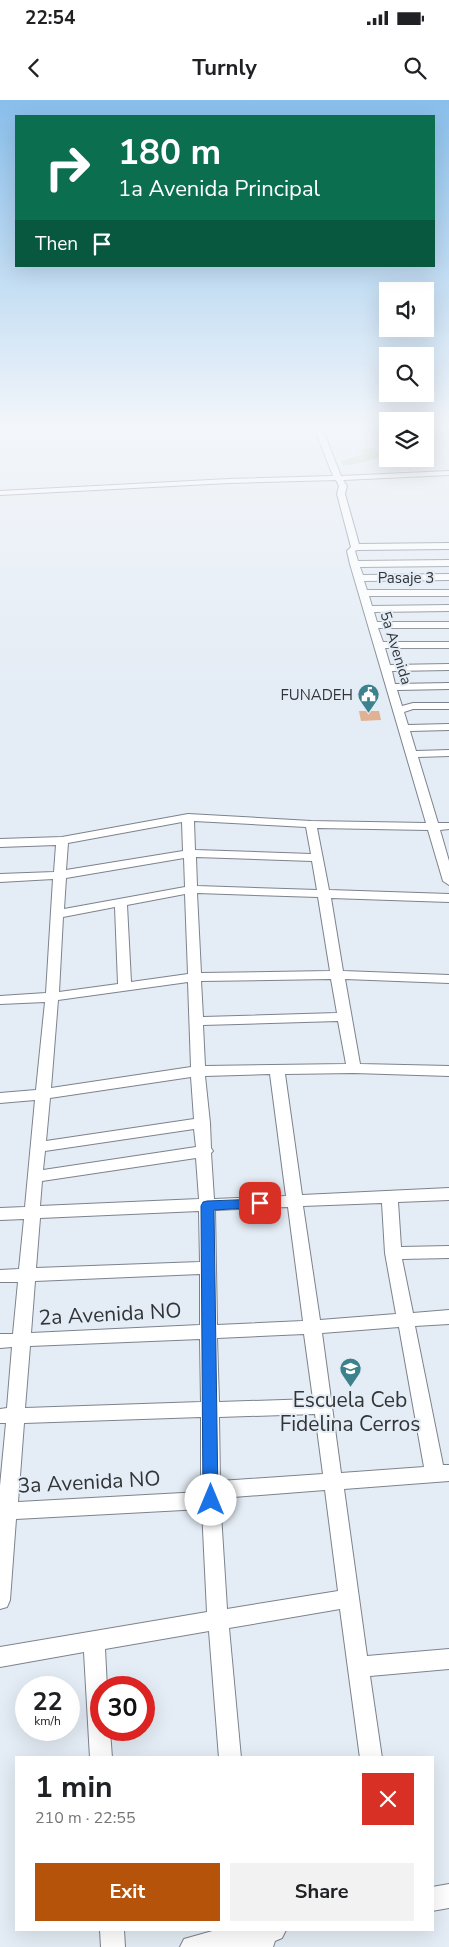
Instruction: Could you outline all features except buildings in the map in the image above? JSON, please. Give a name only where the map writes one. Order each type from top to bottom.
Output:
[{"type":"street","points":[[346,511],[356,547],[449,546]]},
{"type":"street","name":"5a Avenida","points":[[356,547],[351,552],[354,564],[433,828]]},
{"type":"street","points":[[354,564],[449,563]]},
{"type":"street","points":[[359,578],[449,577]]},
{"type":"street","points":[[374,578],[369,584],[393,597],[422,609]]},
{"type":"street","name":"Pasaje 3","points":[[363,593],[393,597],[449,593]]},
{"type":"street","points":[[383,609],[393,597]]},
{"type":"street","points":[[368,609],[449,608]]},
{"type":"street","points":[[373,625],[449,625]]},
{"type":"street","points":[[379,645],[449,645]]},
{"type":"street","points":[[386,668],[449,667]]},
{"type":"street","points":[[392,687],[449,686]]},
{"type":"street","points":[[399,710],[413,706],[449,706]]},
{"type":"street","points":[[404,728],[449,727]]},
{"type":"street","points":[[413,757],[449,753]]},
{"type":"street","points":[[413,757],[449,759]]},
{"type":"street","points":[[0,843],[62,841],[188,817],[311,824],[433,828],[449,826]]},
{"type":"street","points":[[188,817],[198,1071],[205,1151],[207,1206],[211,1495],[218,1621],[230,1756]]},
{"type":"street","points":[[311,824],[336,975],[354,1068]]},
{"type":"street","points":[[433,828],[449,882]]},
{"type":"street","points":[[0,1600],[8,1415],[21,1340],[28,1275],[59,914],[62,841]]},
{"type":"street","points":[[0,878],[60,875],[190,853],[318,858]]},
{"type":"street","points":[[59,914],[191,889],[449,898]]},
{"type":"street","points":[[121,903],[125,988]]},
{"type":"street","points":[[0,1000],[52,997],[194,977],[336,975],[449,979]]},
{"type":"street","points":[[197,1021],[344,1017]]},
{"type":"street","points":[[0,1098],[44,1094],[198,1071],[354,1068],[449,1071]]},
{"type":"street","points":[[277,1070],[371,1756]]},
{"type":"street","points":[[38,1147],[203,1123]]},
{"type":"street","points":[[35,1177],[205,1151]]},
{"type":"street","points":[[0,1214],[449,1194]]},
{"type":"street","points":[[390,1198],[393,1253],[442,1473]]},
{"type":"street","points":[[393,1253],[449,1252]]},
{"type":"street","points":[[0,1276],[207,1268]]},
{"type":"street","name":"2a Avenida NO","points":[[0,1341],[312,1327],[449,1316]]},
{"type":"street","points":[[8,1415],[323,1406]]},
{"type":"street","name":"3a Avenida NO","points":[[4,1510],[211,1495],[333,1481],[442,1473]]},
{"type":"street","points":[[0,1657],[349,1598]]},
{"type":"street","points":[[94,1641],[101,1756]]},
{"type":"street","points":[[358,1667],[449,1659]]},
{"type":"street","points":[[434,1899],[449,1896]]},
{"type":"street","points":[[112,1931],[113,1947]]},
{"type":"street","points":[[192,1947],[259,1935]]},
{"type":"place","name":"FUNADEH","points":[[369,714]]},
{"type":"place","name":"Escuela Ceb Fidelina Cerros","points":[[350,1387]]},
{"type":"route","points":[[211,1500],[207,1206],[260,1203]]}]
